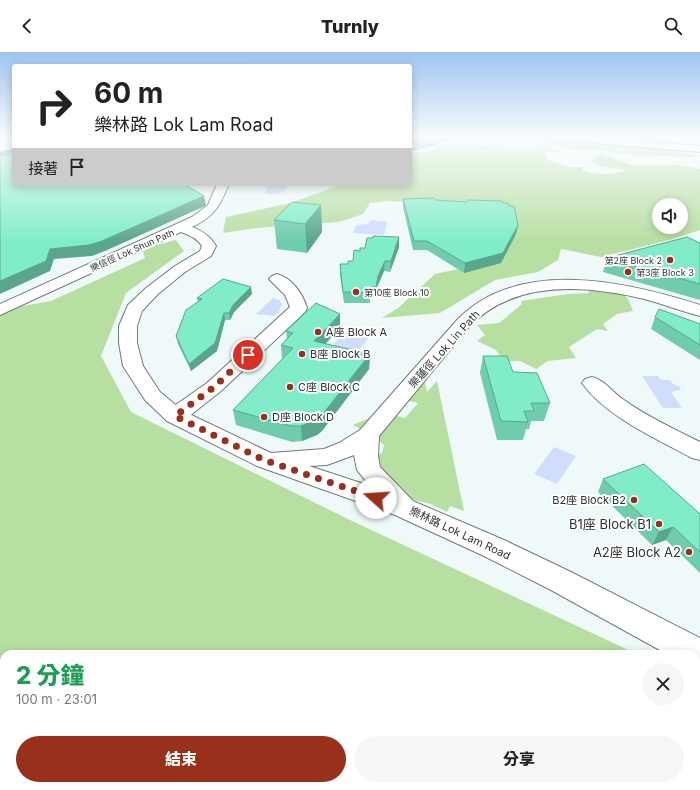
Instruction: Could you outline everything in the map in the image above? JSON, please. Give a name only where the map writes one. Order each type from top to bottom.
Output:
[{"type":"street","points":[[181,228],[197,220],[213,207],[222,186]]},
{"type":"street","name":"樂信徑 Lok Shun Path","points":[[0,310],[181,228],[195,233],[207,240],[209,246],[206,253],[180,269],[152,291],[134,309],[128,326],[128,343],[133,366],[152,396],[175,416]]},
{"type":"street","points":[[175,416],[214,387],[298,308],[296,299],[291,291],[277,279]]},
{"type":"street","name":"樂蓮徑 Lok Lin Path","points":[[264,460],[327,457],[347,449],[368,435],[474,313],[497,297],[518,289],[540,286],[572,285],[616,288],[642,293],[700,311]]},
{"type":"street","points":[[592,383],[615,404],[644,423],[700,452]]},
{"type":"street","name":"樂林路 Lok Lam Road","points":[[175,416],[264,460],[404,508],[561,581],[691,650]]},
{"type":"street","points":[[368,435],[366,456],[369,470],[404,508]]},
{"type":"green space","points":[[412,172],[590,172],[610,174],[619,172],[700,172],[700,230],[688,234],[673,239],[601,257],[561,249],[558,260],[538,272],[495,280],[440,313],[382,318],[398,308],[435,274],[482,264],[492,202],[472,200],[435,204],[389,201],[370,203],[363,214],[339,222],[256,228],[223,233],[226,217],[290,203],[337,186],[412,186]]},
{"type":"green space","points":[[176,240],[184,251],[126,293],[101,356],[131,412],[352,521],[628,650],[0,650],[0,310],[51,301],[145,258],[143,251],[156,245]]},
{"type":"green space","points":[[588,289],[622,292],[628,299],[633,311],[617,314],[603,324],[608,331],[597,329],[569,347],[576,358],[548,361],[536,369],[520,361],[503,361],[496,350],[477,341],[485,335],[477,325],[499,323],[522,304],[521,301],[568,294],[589,293]]},
{"type":"green space","points":[[424,380],[427,392],[437,381],[464,511],[450,506],[447,512],[431,504],[410,499],[354,465],[382,453],[384,445],[376,438],[353,425],[372,417],[384,415],[405,418],[418,403],[409,401],[396,391]]},
{"type":"water","points":[[267,186],[288,186],[283,192],[276,194],[265,194]]},
{"type":"water","points":[[372,220],[387,222],[384,235],[353,233],[356,225],[367,224]]},
{"type":"water","points":[[273,298],[279,300],[282,304],[278,313],[274,316],[256,314]]},
{"type":"water","points":[[350,326],[374,331],[356,354],[330,348]]},
{"type":"water","points":[[642,376],[658,376],[661,380],[670,380],[672,383],[681,388],[680,390],[671,392],[682,408],[663,408]]},
{"type":"water","points":[[554,447],[576,456],[557,484],[534,474]]},
{"type":"building","points":[[0,172],[12,172],[12,186],[187,186],[204,196],[102,241],[89,245],[50,249],[46,261],[0,281]]},
{"type":"building","points":[[434,198],[435,200],[467,202],[467,200],[502,201],[503,203],[508,203],[509,206],[514,206],[518,225],[503,253],[465,263],[427,241],[414,241],[403,199]]},
{"type":"building","points":[[292,202],[321,205],[305,224],[274,220]]},
{"type":"building","points":[[373,236],[399,237],[391,261],[385,261],[378,276],[376,287],[370,287],[370,292],[343,292],[340,264],[348,264],[348,261],[353,261],[354,250],[360,251],[360,248],[365,248],[367,238],[373,238]]},
{"type":"building","points":[[687,237],[700,243],[700,284],[607,258]]},
{"type":"building","points":[[223,279],[251,287],[233,305],[229,313],[224,313],[215,343],[189,364],[176,336],[186,310],[202,299],[197,298]]},
{"type":"building","points":[[316,303],[340,314],[314,341],[370,354],[322,415],[316,420],[301,426],[291,426],[233,410],[293,348],[281,345],[293,333],[286,331]]},
{"type":"building","points":[[659,309],[700,324],[700,345],[655,317]]},
{"type":"building","points":[[483,356],[507,356],[513,372],[537,373],[550,403],[531,403],[534,411],[524,411],[528,422],[501,421]]},
{"type":"building","points":[[644,464],[700,514],[700,552],[673,527],[659,532],[603,479]]},
{"type":"place","name":"第2座 Block 2","points":[[670,260]]},
{"type":"place","name":"第3座 Block 3","points":[[628,272]]},
{"type":"place","name":"第10座 Block 10","points":[[356,292]]},
{"type":"place","name":"A座 Block A","points":[[318,332]]},
{"type":"place","name":"B座 Block B","points":[[302,354]]},
{"type":"place","name":"C座 Block C","points":[[290,387]]},
{"type":"place","name":"D座 Block D","points":[[264,417]]},
{"type":"place","name":"B2座 Block B2","points":[[634,500]]},
{"type":"place","name":"B1座 Block B1","points":[[659,524]]},
{"type":"place","name":"A2座 Block A2","points":[[689,552]]},
{"type":"route","points":[[248,355],[214,387],[175,416],[264,460],[376,498]]}]
